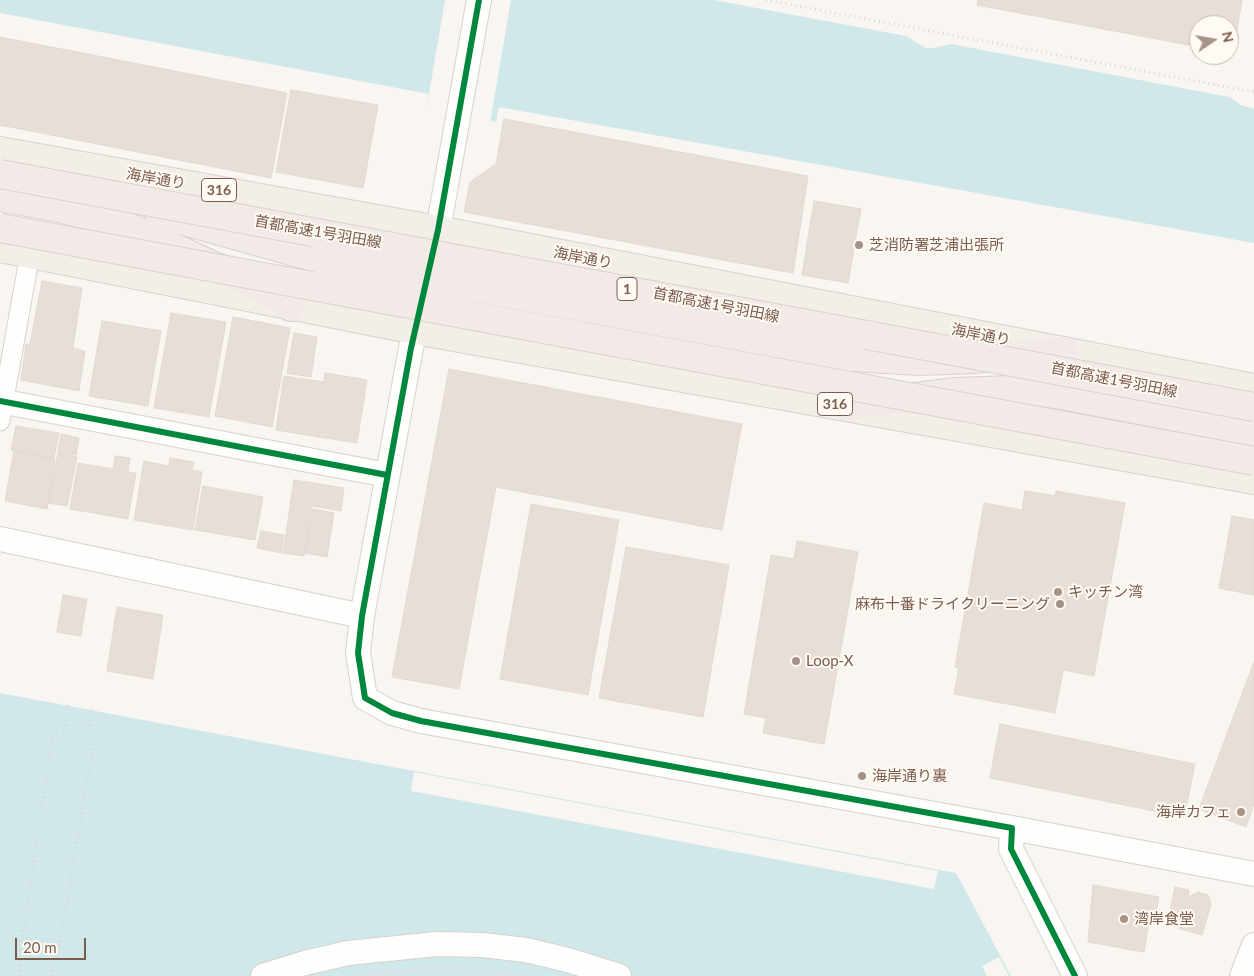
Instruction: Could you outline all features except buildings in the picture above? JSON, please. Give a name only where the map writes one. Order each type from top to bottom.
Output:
[{"type":"highway","name":"首都高速1号羽田線","points":[[0,174],[525,270],[1254,407]]},
{"type":"highway","points":[[45,182],[320,260],[852,357],[919,361],[973,359],[1064,351]]},
{"type":"highway","points":[[0,197],[60,208],[129,227],[258,286],[292,307]]},
{"type":"highway","points":[[0,228],[1254,461]]},
{"type":"highway","points":[[845,406],[955,392],[1012,390],[1056,394],[1254,432]]},
{"type":"main road","name":"海岸通り","points":[[0,151],[438,230],[1254,388]]},
{"type":"main road","name":"316","points":[[0,248],[415,330],[1254,480]]},
{"type":"street","points":[[479,0],[438,230],[415,330],[362,616],[358,652],[365,698],[392,713],[421,721],[1012,828],[1254,874]]},
{"type":"street","points":[[30,254],[1,408],[387,475]]},
{"type":"street","points":[[0,539],[362,616]]},
{"type":"street","points":[[1012,828],[1011,849],[1075,976]]},
{"type":"street","points":[[263,976],[305,963],[348,953],[436,944],[482,945],[526,950],[568,960],[619,976]]},
{"type":"street","points":[[1242,976],[1254,945]]},
{"type":"path","points":[[766,0],[1254,92]]},
{"type":"path","points":[[20,976],[20,950],[53,736],[63,738],[68,705]]},
{"type":"path","points":[[52,976],[57,960],[94,742],[87,742],[92,710]]},
{"type":"water","points":[[0,0],[714,0],[906,36],[926,48],[951,44],[1229,97],[1241,105],[1254,109],[1254,243],[499,107],[496,122],[426,110],[429,94],[0,13]]},
{"type":"water","points":[[0,693],[956,873],[1011,976],[0,976]]},
{"type":"pier","points":[[445,0],[511,0],[490,123],[426,112]]},
{"type":"pier","points":[[414,772],[938,871],[934,889],[411,791]]},
{"type":"pier","points":[[999,957],[1009,976],[987,976],[982,966]]},
{"type":"tram line","points":[[361,976],[415,970],[460,970],[519,976]]},
{"type":"cycle path","points":[[479,0],[438,230],[411,348],[362,616],[358,653],[365,698],[392,713],[421,721],[1012,828],[1011,849],[1075,976]]},
{"type":"cycle path","points":[[0,401],[387,475]]},
{"type":"place","name":"芝消防署芝浦出張所","points":[[859,245]]},
{"type":"place","name":"キッチン湾","points":[[1058,592]]},
{"type":"place","name":"麻布十番ドライクリーニング","points":[[1060,604]]},
{"type":"place","name":"Loop-X","points":[[796,661]]},
{"type":"place","name":"海岸通り裏","points":[[862,776]]},
{"type":"place","name":"海岸カフェ","points":[[1241,812]]},
{"type":"place","name":"湾岸食堂","points":[[1124,919]]}]
